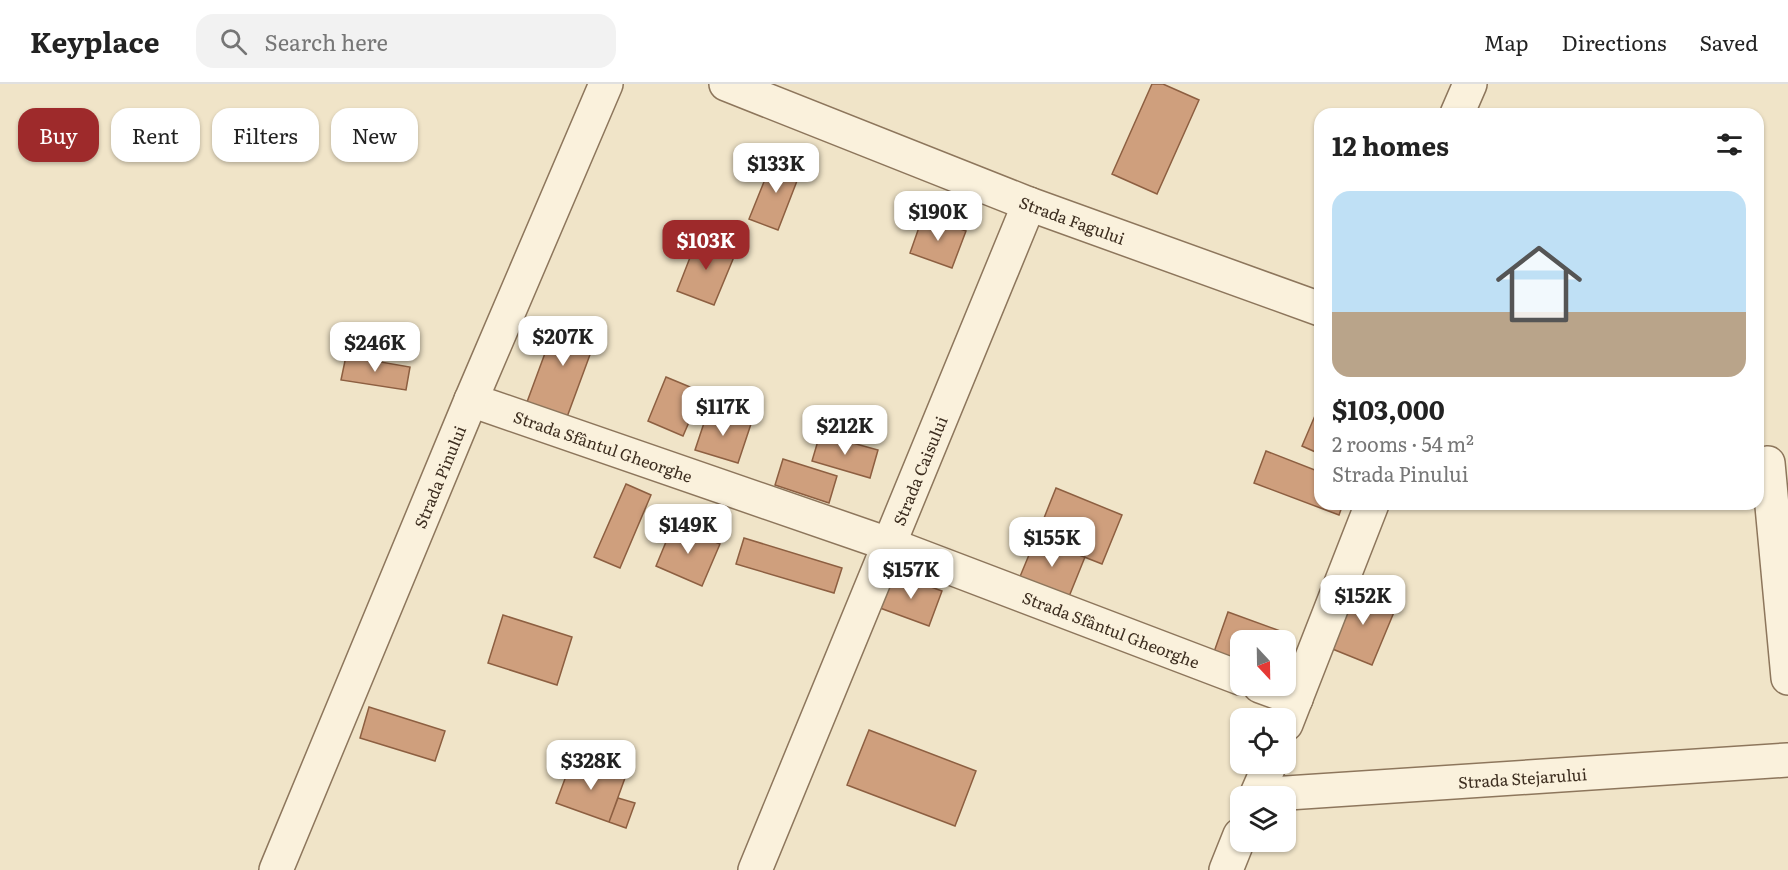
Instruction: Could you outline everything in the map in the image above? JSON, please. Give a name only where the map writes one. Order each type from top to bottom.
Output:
[{"type":"street","name":"Strada Pinului","points":[[276,870],[471,400],[606,84]]},
{"type":"street","points":[[1460,108],[1470,84]]},
{"type":"street","name":"Strada Fagului","points":[[744,87],[1029,204],[1314,307]]},
{"type":"street","name":"Strada Caisului","points":[[755,870],[1029,204]]},
{"type":"street","name":"Strada Sfântul Gheorghe","points":[[471,400],[888,544],[1230,674]]},
{"type":"street","points":[[1771,464],[1788,678]]},
{"type":"street","points":[[1292,708],[1370,510]]},
{"type":"street","points":[[1272,696],[1287,708]]},
{"type":"street","name":"Strada Stejarului","points":[[1296,793],[1788,760]]},
{"type":"street","points":[[1226,870],[1233,852]]},
{"type":"building","points":[[1152,84],[1163,84],[1199,100],[1157,194],[1112,174]]},
{"type":"building","points":[[774,157],[802,168],[778,230],[749,219]]},
{"type":"building","points":[[923,216],[966,231],[952,268],[910,253]]},
{"type":"building","points":[[698,237],[736,252],[714,305],[677,291]]},
{"type":"building","points":[[558,318],[598,333],[567,417],[527,402]]},
{"type":"building","points":[[346,356],[410,367],[406,390],[341,380]]},
{"type":"building","points":[[666,377],[702,392],[683,436],[648,421]]},
{"type":"building","points":[[708,411],[751,424],[738,463],[695,450]]},
{"type":"building","points":[[1314,418],[1314,451],[1302,446]]},
{"type":"building","points":[[820,434],[878,450],[870,478],[812,461]]},
{"type":"building","points":[[1266,451],[1314,470],[1314,506],[1254,483]]},
{"type":"building","points":[[783,459],[837,476],[829,503],[775,485]]},
{"type":"building","points":[[626,484],[651,495],[620,568],[594,557]]},
{"type":"building","points":[[1056,488],[1122,515],[1102,564],[1036,538]]},
{"type":"building","points":[[1326,510],[1341,510],[1339,515]]},
{"type":"building","points":[[673,525],[720,544],[702,586],[656,566]]},
{"type":"building","points":[[744,538],[842,568],[834,593],[736,564]]},
{"type":"building","points":[[1036,538],[1085,557],[1068,599],[1019,579]]},
{"type":"building","points":[[893,573],[942,591],[929,626],[880,608]]},
{"type":"building","points":[[1355,587],[1397,605],[1372,665],[1330,648]]},
{"type":"building","points":[[1228,612],[1278,630],[1230,630],[1230,658],[1214,652]]},
{"type":"building","points":[[503,615],[572,637],[557,685],[488,663]]},
{"type":"building","points":[[369,707],[445,731],[435,761],[360,738]]},
{"type":"building","points":[[869,730],[976,771],[955,826],[847,785]]},
{"type":"building","points":[[572,760],[625,778],[609,822],[556,803]]},
{"type":"building","points":[[618,798],[635,803],[626,828],[609,822]]}]
